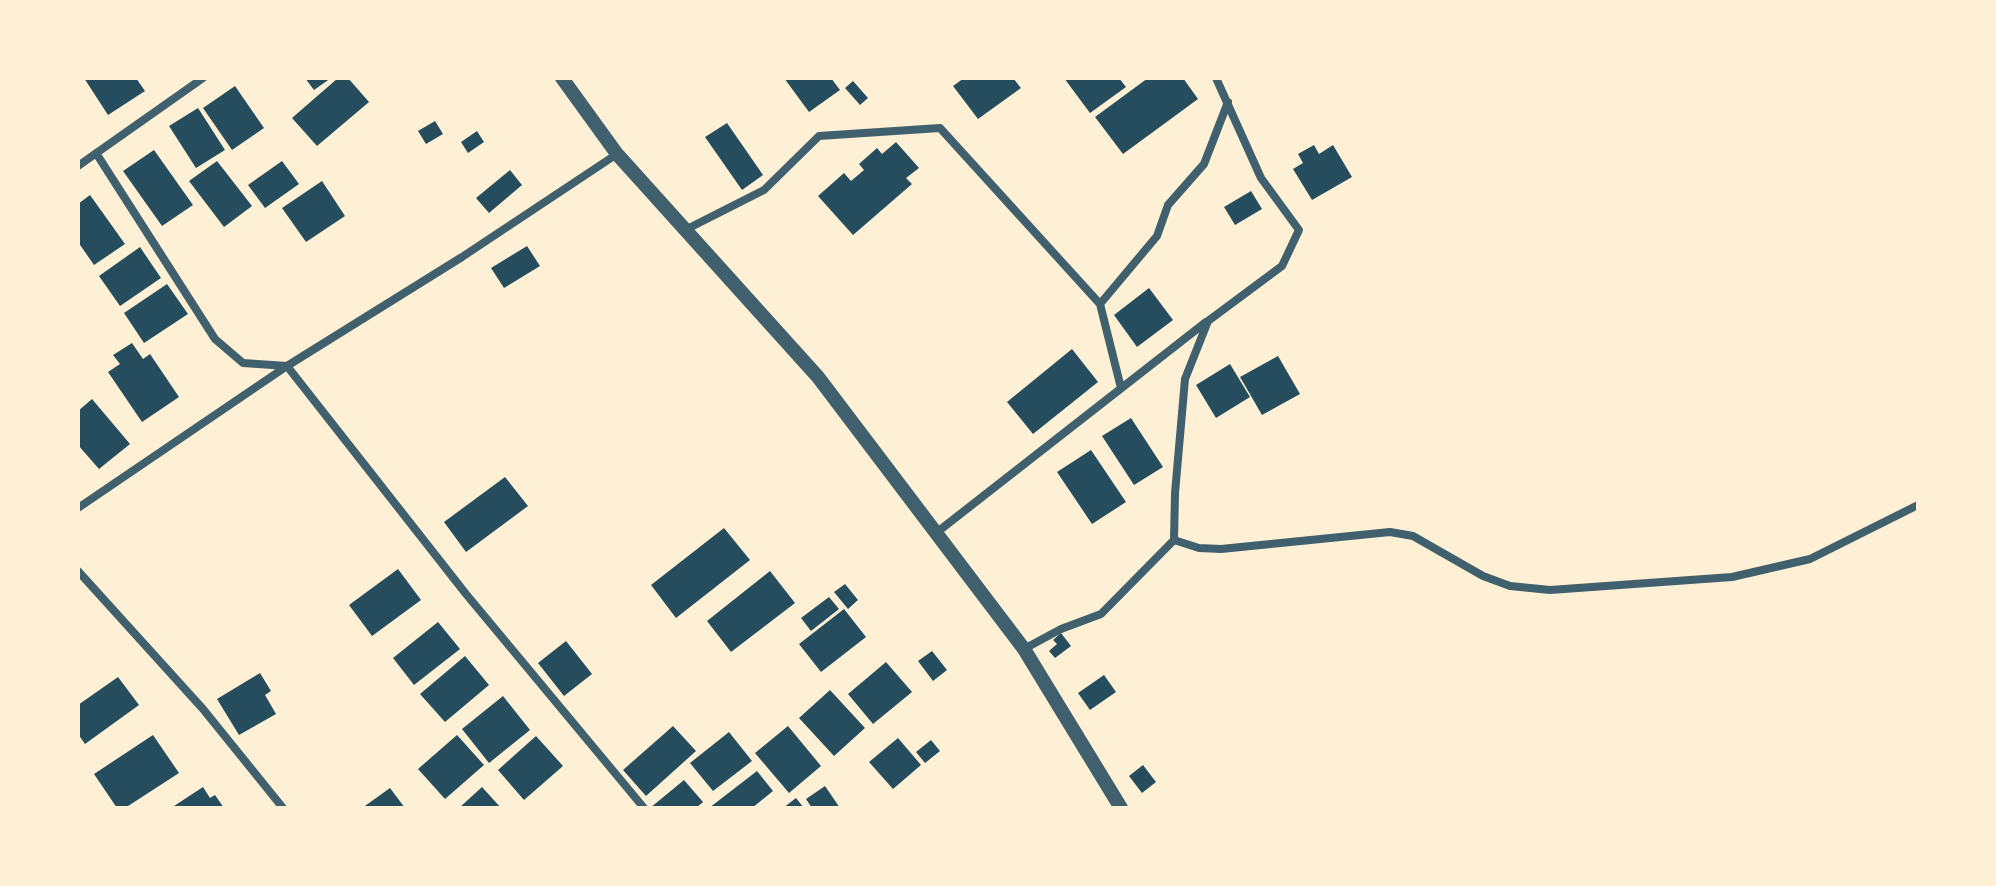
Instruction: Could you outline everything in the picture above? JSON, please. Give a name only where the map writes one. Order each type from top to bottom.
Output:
[{"type":"street","points":[[78,166],[203,78]]},
{"type":"street","points":[[562,78],[617,154],[818,377],[1024,649],[1121,808]]},
{"type":"street","points":[[936,533],[1282,266],[1299,230],[1261,178],[1216,78]]},
{"type":"street","points":[[1100,304],[1157,236],[1168,205],[1204,164],[1228,102]]},
{"type":"street","points":[[685,230],[764,190],[819,136],[940,128],[1100,304],[1121,388]]},
{"type":"street","points":[[96,153],[215,339],[243,363],[287,366],[466,594],[644,808]]},
{"type":"street","points":[[78,508],[287,366],[462,257],[617,154]]},
{"type":"street","points":[[1024,649],[1061,629],[1101,614],[1174,540],[1185,379],[1208,321]]},
{"type":"street","points":[[1174,540],[1199,548],[1221,549],[1390,532],[1413,536],[1510,586],[1550,590],[1732,577],[1810,559],[1918,505]]},
{"type":"street","points":[[78,571],[203,709],[283,808]]},
{"type":"building","points":[[84,78],[136,78],[145,91],[108,115]]},
{"type":"building","points":[[305,78],[331,78],[314,90]]},
{"type":"building","points":[[338,78],[348,78],[369,102],[317,146],[292,118]]},
{"type":"building","points":[[784,78],[831,78],[840,90],[809,112]]},
{"type":"building","points":[[964,78],[1013,78],[1021,88],[978,119],[953,86]]},
{"type":"building","points":[[1064,78],[1119,78],[1126,87],[1090,113]]},
{"type":"building","points":[[1148,78],[1183,78],[1198,99],[1123,154],[1095,117]]},
{"type":"building","points":[[853,81],[868,98],[860,105],[845,88]]},
{"type":"building","points":[[235,86],[264,128],[232,150],[203,108]]},
{"type":"building","points":[[198,108],[225,150],[196,168],[169,126]]},
{"type":"building","points":[[435,121],[443,134],[426,144],[418,131]]},
{"type":"building","points":[[727,123],[763,175],[742,190],[705,137]]},
{"type":"building","points":[[477,131],[484,142],[468,153],[461,142]]},
{"type":"building","points":[[896,142],[919,168],[906,178],[912,184],[853,235],[818,196],[844,173],[851,181],[864,170],[859,164],[877,148],[882,154]]},
{"type":"building","points":[[1314,145],[1319,154],[1333,145],[1352,177],[1312,200],[1293,169],[1303,163],[1298,154]]},
{"type":"building","points":[[154,150],[193,205],[162,226],[123,171]]},
{"type":"building","points":[[217,161],[252,206],[224,227],[189,181]]},
{"type":"building","points":[[282,161],[299,184],[265,208],[248,185]]},
{"type":"building","points":[[510,170],[522,185],[489,213],[476,198]]},
{"type":"building","points":[[322,181],[345,216],[306,242],[282,208]]},
{"type":"building","points":[[1251,191],[1262,209],[1235,225],[1224,207]]},
{"type":"building","points":[[90,195],[125,244],[94,265],[78,242],[78,204]]},
{"type":"building","points":[[527,246],[540,266],[504,288],[491,268]]},
{"type":"building","points":[[140,247],[161,278],[120,306],[99,276]]},
{"type":"building","points":[[167,284],[188,314],[144,343],[124,313]]},
{"type":"building","points":[[1149,288],[1173,320],[1137,347],[1114,315]]},
{"type":"building","points":[[132,343],[143,359],[150,354],[179,397],[142,422],[108,372],[120,364],[113,355]]},
{"type":"building","points":[[1072,349],[1098,382],[1033,434],[1007,402]]},
{"type":"building","points":[[1278,356],[1300,394],[1262,415],[1240,377]]},
{"type":"building","points":[[1230,364],[1250,397],[1216,418],[1196,385]]},
{"type":"building","points":[[92,399],[130,444],[99,469],[78,445],[78,411]]},
{"type":"building","points":[[1131,418],[1163,467],[1134,485],[1102,436]]},
{"type":"building","points":[[1091,450],[1126,502],[1092,524],[1057,472]]},
{"type":"building","points":[[505,477],[528,506],[466,552],[444,522]]},
{"type":"building","points":[[724,528],[750,560],[676,618],[651,585]]},
{"type":"building","points":[[398,569],[421,600],[372,636],[349,605]]},
{"type":"building","points":[[770,571],[795,603],[731,652],[707,621]]},
{"type":"building","points":[[845,584],[858,600],[848,609],[834,592]]},
{"type":"building","points":[[829,597],[839,609],[811,631],[801,618]]},
{"type":"building","points":[[844,609],[866,637],[821,672],[799,644]]},
{"type":"building","points":[[438,622],[460,649],[414,685],[393,658]]},
{"type":"building","points":[[1061,633],[1071,646],[1055,658],[1049,651],[1057,644],[1053,640]]},
{"type":"building","points":[[566,641],[592,674],[564,696],[538,663]]},
{"type":"building","points":[[932,651],[947,670],[933,681],[918,661]]},
{"type":"building","points":[[465,656],[489,685],[445,722],[420,694]]},
{"type":"building","points":[[886,662],[912,692],[873,724],[848,694]]},
{"type":"building","points":[[260,673],[271,691],[265,695],[276,714],[239,735],[217,699]]},
{"type":"building","points":[[1104,675],[1116,692],[1090,710],[1078,693]]},
{"type":"building","points":[[118,677],[139,705],[85,744],[78,734],[78,705]]},
{"type":"building","points":[[830,690],[865,728],[834,756],[799,718]]},
{"type":"building","points":[[503,696],[530,730],[489,763],[462,729]]},
{"type":"building","points":[[673,726],[696,751],[646,796],[623,770]]},
{"type":"building","points":[[788,726],[821,766],[789,793],[755,753]]},
{"type":"building","points":[[729,732],[752,761],[713,791],[690,763]]},
{"type":"building","points":[[153,735],[179,773],[125,808],[117,808],[94,774]]},
{"type":"building","points":[[457,735],[484,765],[445,799],[418,769]]},
{"type":"building","points":[[536,736],[563,766],[524,800],[498,770]]},
{"type":"building","points":[[898,738],[921,765],[893,789],[869,762]]},
{"type":"building","points":[[931,740],[940,751],[925,763],[916,752]]},
{"type":"building","points":[[1143,765],[1156,782],[1142,793],[1129,776]]},
{"type":"building","points":[[757,771],[773,791],[752,808],[709,808]]},
{"type":"building","points":[[684,780],[703,802],[696,808],[650,808]]},
{"type":"building","points":[[825,786],[840,808],[812,808],[806,799]]},
{"type":"building","points":[[203,787],[210,798],[215,795],[224,808],[171,808]]},
{"type":"building","points":[[482,787],[501,808],[459,808]]},
{"type":"building","points":[[390,788],[405,808],[362,808]]},
{"type":"building","points":[[796,798],[804,808],[783,808]]}]
